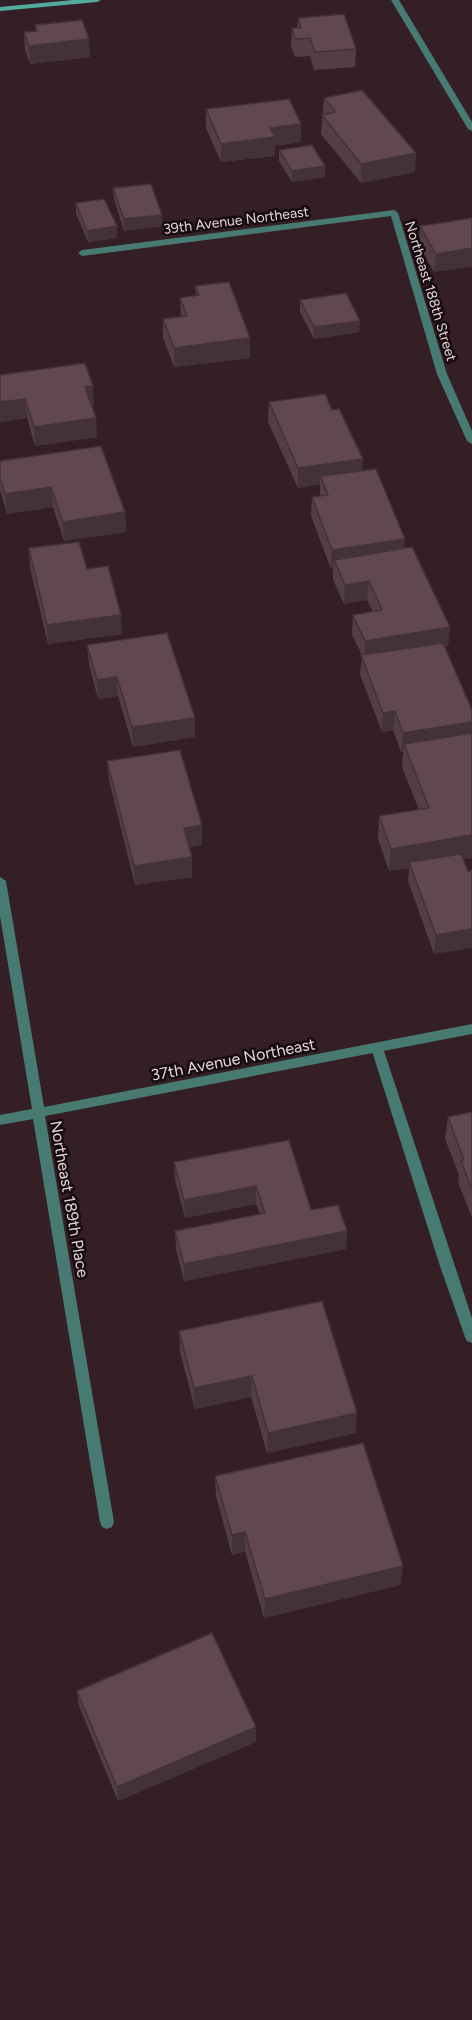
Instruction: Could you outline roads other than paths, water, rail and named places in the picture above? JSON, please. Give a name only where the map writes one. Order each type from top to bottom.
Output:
[{"type":"street","points":[[0,9],[97,0]]},
{"type":"street","points":[[395,0],[472,129]]},
{"type":"street","name":"39th Avenue Northeast","points":[[82,253],[394,213]]},
{"type":"street","name":"Northeast 188th Street","points":[[394,213],[441,374],[472,441]]},
{"type":"street","name":"Northeast 189th Place","points":[[0,881],[107,1522]]},
{"type":"street","name":"37th Avenue Northeast","points":[[0,1120],[472,1029]]},
{"type":"street","points":[[377,1048],[472,1337]]}]
